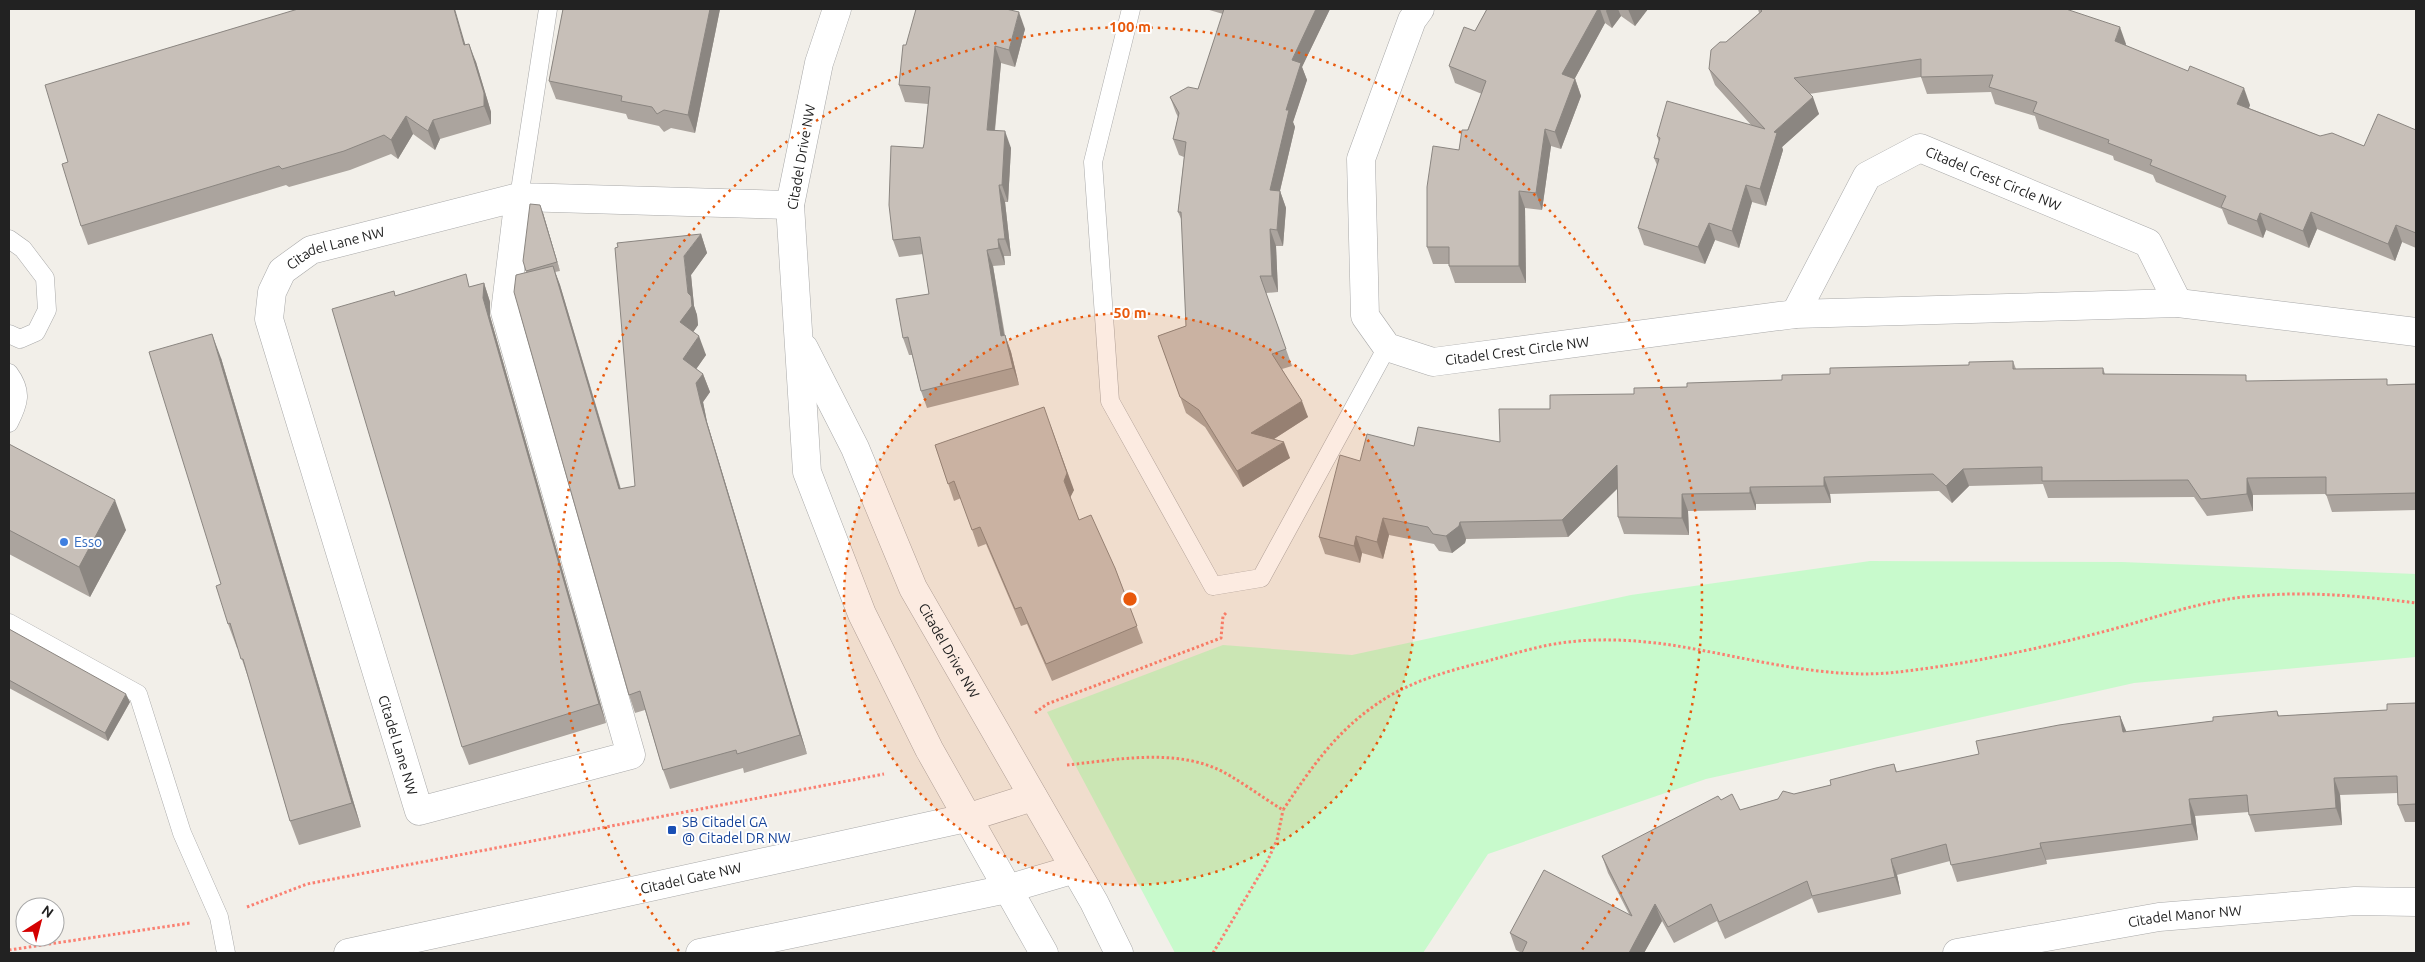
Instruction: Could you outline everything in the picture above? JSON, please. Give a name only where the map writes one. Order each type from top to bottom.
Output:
[{"type":"street","name":"Citadel Drive NW","points":[[836,9],[819,63],[790,205],[807,472],[862,614],[929,749],[966,818],[1006,889],[1033,930],[1044,953]]},
{"type":"street","points":[[1387,347],[1364,316],[1361,159],[1412,20],[1420,9]]},
{"type":"street","name":"Citadel Crest Circle NW","points":[[1795,314],[1867,176],[1920,148],[2148,244],[2178,303]]},
{"type":"street","name":"Citadel Lane NW","points":[[519,197],[505,312],[631,755],[419,811],[268,319],[272,292],[282,271],[311,250],[519,197],[790,205]]},
{"type":"street","name":"Citadel Crest Circle NW","points":[[1387,347],[1433,362],[1795,314],[2178,303],[2416,332]]},
{"type":"street","name":"Citadel Drive NW","points":[[799,338],[855,448],[912,588],[1094,902],[1119,953]]},
{"type":"street","name":"Citadel Gate NW","points":[[348,953],[966,818],[1033,797]]},
{"type":"street","points":[[700,953],[1006,889],[1075,869]]},
{"type":"street","name":"Citadel Manor NW","points":[[1957,953],[2159,916],[2355,901],[2416,902]]},
{"type":"lane","points":[[519,197],[548,9]]},
{"type":"lane","points":[[1131,9],[1092,162],[1110,401],[1213,586],[1261,578],[1387,347]]},
{"type":"lane","points":[[9,239],[22,249],[45,278],[47,310],[36,332],[20,339],[9,334]]},
{"type":"lane","points":[[9,373],[17,385],[18,402],[9,423]]},
{"type":"lane","points":[[9,623],[138,694],[182,832],[219,917],[226,953]]},
{"type":"path","points":[[1035,713],[1047,704],[1221,638],[1223,616],[1261,578]]},
{"type":"path","points":[[1213,953],[1266,864],[1277,840],[1283,810],[1330,743],[1373,707],[1396,692],[1427,677],[1519,652],[1569,642],[1623,641],[1668,644],[1809,669],[1882,674],[1969,662],[2103,632],[2200,604],[2251,596],[2303,593],[2360,596],[2416,603]]},
{"type":"path","points":[[1067,765],[1140,758],[1165,758],[1190,762],[1215,768],[1283,810]]},
{"type":"path","points":[[9,950],[178,926],[219,917],[308,884],[884,774]]},
{"type":"green space","points":[[1870,561],[2122,562],[2416,574],[2416,657],[2134,683],[1706,779],[1488,854],[1423,953],[1175,953],[1047,712],[1223,645],[1352,655],[1631,595]]},
{"type":"building","points":[[298,9],[454,9],[464,45],[469,44],[484,93],[484,106],[433,120],[428,131],[406,116],[391,140],[384,135],[344,151],[282,169],[279,166],[81,226],[62,164],[68,162],[45,85]]},
{"type":"building","points":[[563,9],[710,9],[688,115],[664,110],[657,114],[652,107],[621,101],[622,96],[549,81]]},
{"type":"building","points":[[916,9],[1006,9],[1019,12],[1009,50],[995,46],[987,130],[1005,131],[1002,185],[999,185],[1005,239],[998,239],[999,248],[987,250],[1001,336],[1005,335],[1013,368],[921,391],[908,337],[903,338],[896,299],[929,294],[920,237],[893,240],[889,205],[891,146],[923,148],[924,144],[930,87],[899,85],[903,45],[906,45]]},
{"type":"building","points":[[1224,9],[1316,9],[1292,60],[1301,63],[1286,110],[1289,110],[1270,190],[1280,191],[1277,230],[1270,229],[1272,276],[1260,276],[1286,349],[1272,354],[1302,401],[1251,433],[1284,442],[1237,471],[1199,410],[1180,397],[1158,336],[1186,326],[1181,212],[1178,212],[1186,142],[1173,139],[1179,113],[1170,97],[1188,87],[1198,89]]},
{"type":"building","points":[[1487,9],[1598,9],[1562,74],[1575,79],[1555,132],[1545,129],[1536,193],[1519,191],[1519,266],[1449,266],[1449,247],[1427,247],[1427,187],[1433,146],[1459,150],[1462,130],[1468,130],[1486,81],[1449,66],[1464,27],[1475,31]]},
{"type":"building","points":[[1760,9],[2066,9],[2120,27],[2115,41],[2188,71],[2190,66],[2244,88],[2237,104],[2320,136],[2332,133],[2364,146],[2378,114],[2416,130],[2416,233],[2396,225],[2388,244],[2311,212],[2303,231],[2260,213],[2257,221],[2221,207],[2226,196],[2150,165],[2152,160],[2108,143],[2109,140],[2033,112],[2037,102],[1989,87],[1993,75],[1921,77],[1921,59],[1794,78],[1813,97],[1774,132],[1777,133],[1760,189],[1746,185],[1732,231],[1709,223],[1698,247],[1638,228],[1659,159],[1654,158],[1660,138],[1657,136],[1667,101],[1765,129],[1709,69],[1711,50],[1720,42],[1726,42],[1762,11]]},
{"type":"building","points":[[530,204],[540,205],[557,262],[526,271],[523,261]]},
{"type":"building","points":[[701,234],[684,256],[688,293],[691,296],[692,306],[680,322],[699,336],[683,359],[703,374],[696,383],[701,404],[800,735],[737,754],[736,750],[663,770],[640,691],[629,695],[514,292],[516,275],[553,266],[619,489],[635,486],[615,248],[618,247],[617,243]]},
{"type":"building","points":[[466,274],[469,287],[484,283],[483,298],[599,704],[462,747],[332,309],[394,291],[395,296]]},
{"type":"building","points":[[212,334],[352,803],[290,821],[243,659],[241,659],[230,623],[228,624],[216,586],[221,584],[149,352]]},
{"type":"building","points":[[2013,361],[2013,369],[2103,368],[2103,374],[2246,375],[2246,381],[2387,379],[2387,385],[2416,384],[2416,493],[2326,495],[2326,477],[2247,478],[2247,494],[2201,499],[2188,480],[2042,481],[2042,467],[1963,469],[1946,486],[1933,474],[1824,477],[1824,486],[1750,487],[1750,493],[1682,494],[1682,518],[1618,517],[1617,465],[1562,520],[1460,522],[1459,526],[1446,536],[1433,534],[1428,527],[1383,518],[1377,542],[1356,536],[1354,546],[1319,537],[1340,455],[1360,461],[1367,434],[1414,446],[1418,427],[1500,442],[1499,409],[1550,409],[1550,395],[1634,394],[1634,388],[1687,387],[1687,383],[1782,380],[1782,375],[1830,374],[1830,368],[1969,365],[1969,362]]},
{"type":"building","points":[[1044,407],[1067,473],[1064,481],[1079,520],[1091,515],[1115,568],[1137,626],[1046,664],[1021,607],[1015,609],[980,527],[972,530],[954,481],[948,484],[935,445]]},
{"type":"building","name":"Esso","points":[[9,444],[115,500],[79,567],[9,530]]},
{"type":"building","points":[[9,629],[126,694],[105,733],[9,680]]},
{"type":"building","points":[[2416,703],[2416,804],[2398,805],[2397,776],[2334,778],[2336,808],[2249,815],[2247,795],[2189,799],[2192,824],[2040,843],[2041,848],[1951,865],[1946,844],[1891,859],[1895,877],[1812,896],[1807,881],[1719,922],[1711,904],[1668,927],[1655,904],[1629,953],[1522,953],[1527,942],[1510,933],[1544,870],[1632,916],[1602,856],[1718,796],[1721,800],[1732,794],[1740,810],[1778,799],[1783,791],[1794,794],[1831,785],[1830,780],[1876,768],[1894,764],[1896,772],[1979,754],[1976,741],[2059,725],[2120,716],[2123,732],[2213,721],[2213,717],[2277,711],[2278,716],[2387,710],[2387,704]]},
{"type":"place","name":"Esso","points":[[64,542]]},
{"type":"place","name":"SB Citadel GA @ Citadel DR NW","points":[[672,830]]}]
